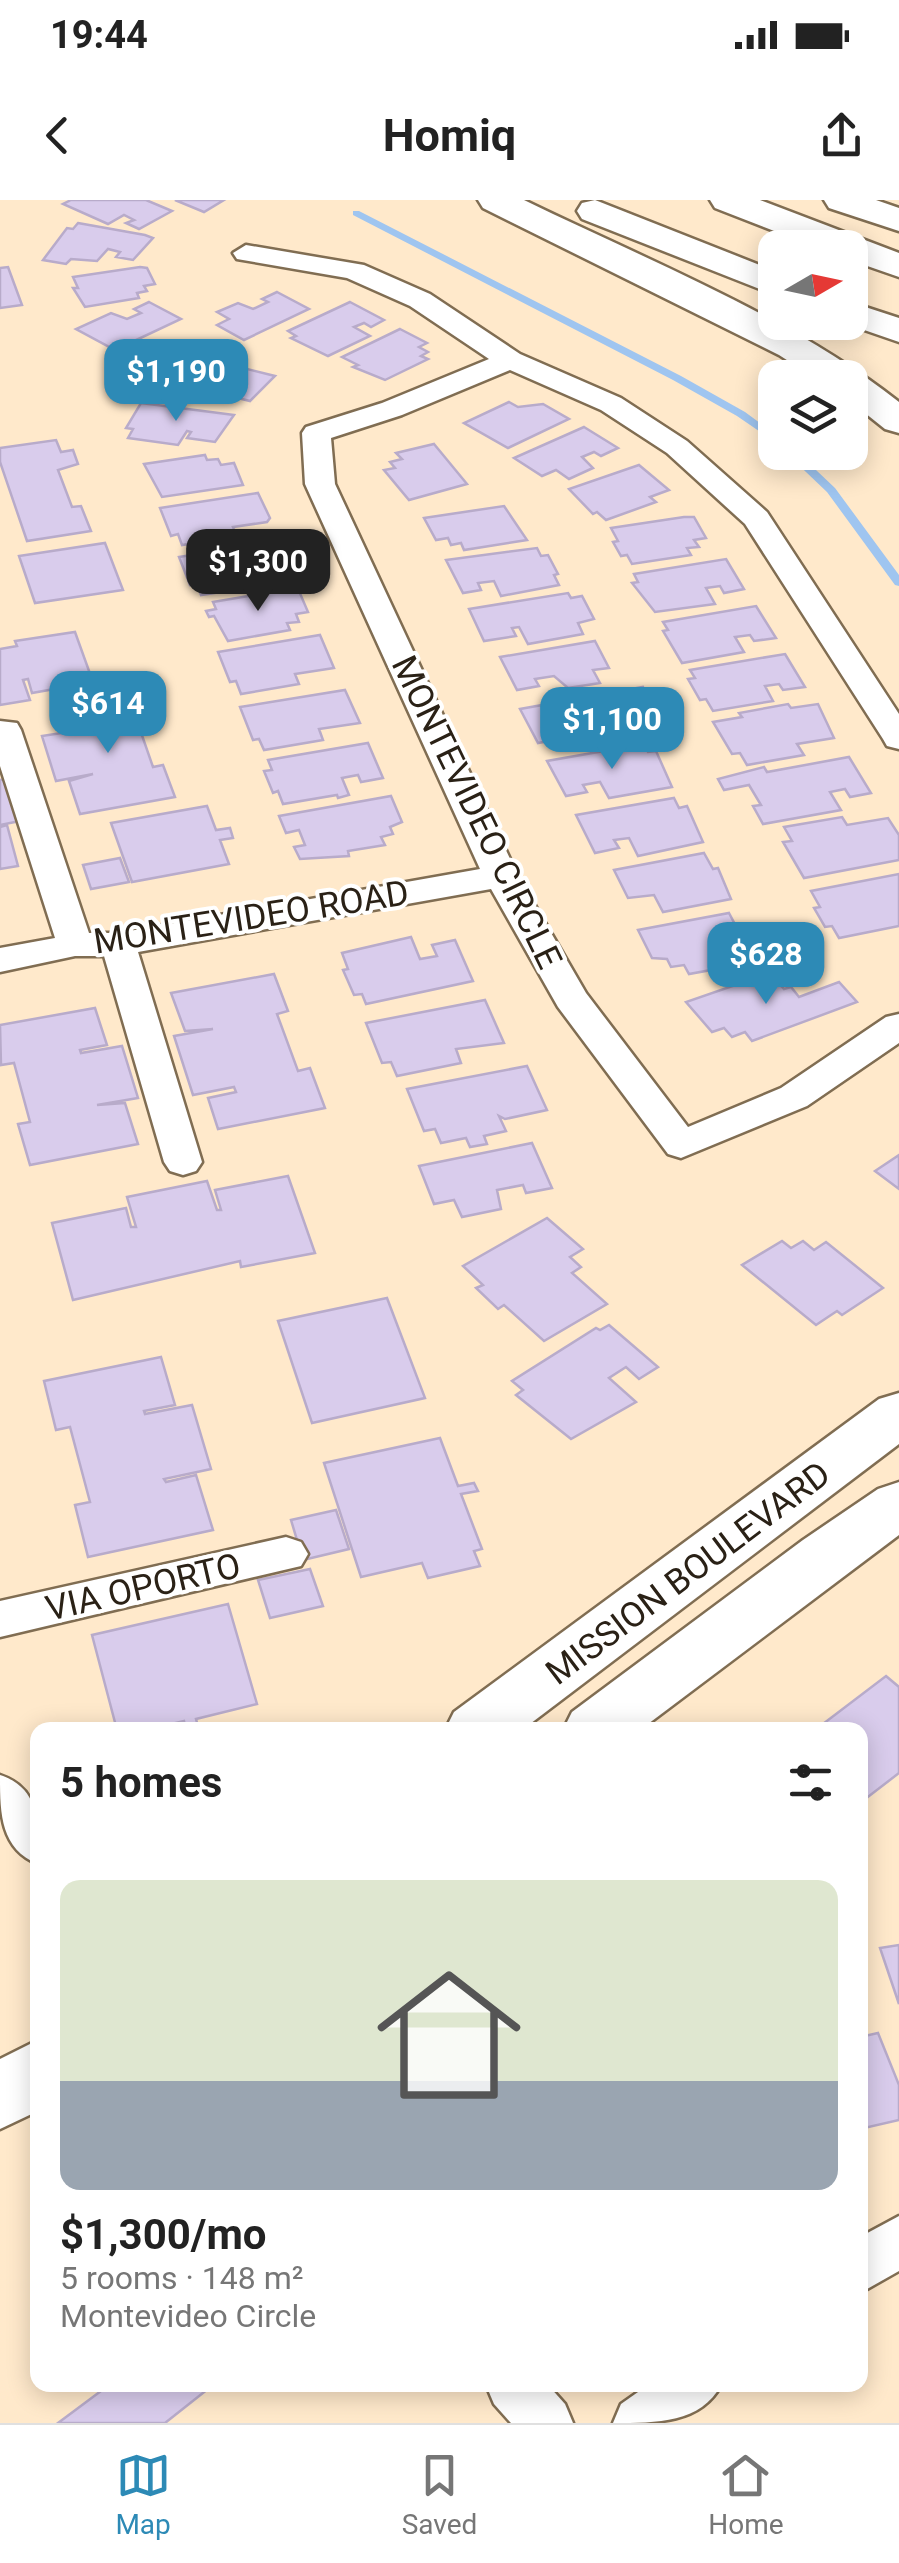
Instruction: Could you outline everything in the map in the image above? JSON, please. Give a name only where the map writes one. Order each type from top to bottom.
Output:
[{"type":"main road","points":[[496,200],[814,360]]},
{"type":"main road","points":[[569,200],[758,277]]},
{"type":"main road","points":[[728,200],[899,266]]},
{"type":"main road","points":[[842,200],[899,220]]},
{"type":"main road","points":[[868,320],[899,332]]},
{"type":"main road","points":[[868,397],[899,422]]},
{"type":"main road","name":"MISSION BOULEVARD","points":[[487,1722],[899,1414]]},
{"type":"main road","name":"MISSION BOULEVARD","points":[[605,1722],[824,1556],[899,1505]]},
{"type":"main road","points":[[0,2098],[30,2077]]},
{"type":"street","points":[[246,254],[354,271],[420,300],[510,360],[611,404],[677,446],[756,518],[899,739]]},
{"type":"street","name":"MONTEVIDEO CIRCLE","points":[[510,360],[392,409],[316,432],[320,484],[501,876],[571,1000],[681,1145],[794,1097],[899,1026]]},
{"type":"street","points":[[5,730],[75,945]]},
{"type":"street","name":"MONTEVIDEO ROAD","points":[[0,960],[75,945],[118,944],[501,876]]},
{"type":"street","points":[[118,944],[183,1162]]},
{"type":"street","name":"VIA OPORTO","points":[[0,1620],[286,1554]]},
{"type":"street","points":[[0,1794],[30,1833]]},
{"type":"street","points":[[868,2262],[899,2240]]},
{"type":"street","points":[[519,2392],[546,2423]]},
{"type":"street","points":[[640,2423],[684,2392]]},
{"type":"building","points":[[71,200],[146,200],[172,211],[139,229],[126,223],[134,220],[124,215],[108,224],[63,204]]},
{"type":"building","points":[[175,200],[224,200],[204,212]]},
{"type":"building","points":[[78,223],[153,238],[133,260],[116,257],[120,252],[108,249],[97,261],[71,259],[66,264],[43,260],[67,228],[73,229]]},
{"type":"building","points":[[8,267],[22,305],[0,308],[0,268]]},
{"type":"building","points":[[147,268],[155,284],[144,286],[147,291],[137,293],[139,298],[85,307],[73,288],[78,288],[73,277]]},
{"type":"building","points":[[277,292],[309,309],[244,340],[217,325],[229,319],[217,312],[238,303],[253,309]]},
{"type":"building","points":[[149,302],[181,319],[115,350],[76,329],[111,313],[127,319],[141,313],[134,309]]},
{"type":"building","points":[[350,302],[384,320],[371,327],[364,323],[354,327],[370,336],[328,356],[291,338],[296,336],[288,331]]},
{"type":"building","points":[[400,329],[427,343],[419,347],[428,352],[421,356],[428,359],[385,380],[353,367],[358,365],[342,357]]},
{"type":"building","points":[[188,354],[275,376],[250,401],[218,393],[212,399],[167,387],[175,379],[169,377]]},
{"type":"building","points":[[509,402],[518,407],[543,404],[569,419],[508,448],[464,423]]},
{"type":"building","points":[[141,403],[234,415],[215,442],[187,438],[191,432],[187,431],[178,445],[128,438],[133,429],[126,428]]},
{"type":"building","points":[[584,427],[618,448],[601,456],[594,452],[582,457],[593,468],[569,479],[556,470],[542,476],[514,458]]},
{"type":"building","points":[[56,440],[61,452],[73,450],[78,464],[58,470],[72,507],[81,506],[91,531],[27,541],[0,462],[0,448]]},
{"type":"building","points":[[434,444],[467,484],[409,500],[384,470],[395,468],[390,462],[402,459],[396,453]]},
{"type":"building","points":[[205,455],[207,460],[218,459],[221,465],[234,463],[243,485],[162,497],[144,464]]},
{"type":"building","points":[[639,465],[669,490],[650,497],[656,502],[606,520],[597,512],[593,514],[569,489]]},
{"type":"building","points":[[258,493],[270,518],[267,522],[233,527],[237,536],[182,545],[178,534],[171,536],[160,508]]},
{"type":"building","points":[[504,506],[527,540],[464,550],[461,543],[451,545],[448,538],[436,540],[424,518]]},
{"type":"building","points":[[694,517],[706,538],[694,540],[699,547],[687,548],[691,555],[632,564],[627,555],[621,556],[613,542],[618,541],[611,528]]},
{"type":"building","points":[[279,541],[292,571],[255,577],[259,586],[201,595],[197,584],[190,585],[179,557]]},
{"type":"building","points":[[105,543],[123,590],[35,603],[19,556]]},
{"type":"building","points":[[537,548],[541,556],[548,555],[559,585],[501,596],[494,581],[478,583],[481,590],[463,593],[446,560]]},
{"type":"building","points":[[726,559],[744,589],[724,593],[720,586],[706,588],[715,604],[655,612],[632,583],[638,582],[634,574]]},
{"type":"building","points":[[289,589],[299,591],[308,612],[296,614],[299,622],[287,623],[290,630],[228,641],[214,616],[209,617],[206,611],[216,609],[213,602]]},
{"type":"building","points":[[568,593],[571,598],[582,596],[594,619],[578,623],[583,634],[528,644],[519,627],[512,628],[516,636],[484,641],[469,609]]},
{"type":"building","points":[[756,606],[776,638],[754,641],[750,635],[735,637],[744,652],[682,663],[663,631],[668,630],[663,622]]},
{"type":"building","points":[[75,632],[93,682],[32,693],[28,679],[23,680],[30,700],[0,705],[0,649],[17,646],[15,641]]},
{"type":"building","points":[[320,635],[334,668],[295,674],[299,684],[241,694],[236,681],[230,682],[218,652]]},
{"type":"building","points":[[595,641],[609,668],[593,670],[600,683],[568,688],[554,676],[535,679],[539,686],[517,690],[500,657]]},
{"type":"building","points":[[785,654],[805,687],[783,690],[779,684],[765,686],[773,701],[713,711],[706,699],[700,700],[688,679],[695,678],[690,670]]},
{"type":"building","points":[[643,687],[651,701],[629,704],[638,716],[639,723],[632,724],[638,735],[581,745],[572,728],[565,729],[569,737],[538,743],[520,709]]},
{"type":"building","points":[[345,690],[360,723],[319,729],[323,740],[264,750],[259,739],[253,740],[240,707]]},
{"type":"building","points":[[136,691],[146,720],[137,721],[153,767],[163,765],[175,797],[80,814],[69,781],[93,774],[56,781],[42,736],[81,730],[71,702]]},
{"type":"building","points":[[788,704],[791,708],[818,704],[834,738],[797,744],[804,755],[747,765],[740,753],[732,754],[713,722],[742,717],[739,713]]},
{"type":"building","points":[[368,743],[383,778],[361,782],[358,775],[342,778],[349,795],[338,798],[337,795],[283,804],[278,791],[273,793],[264,771],[272,770],[268,760]]},
{"type":"building","points":[[644,744],[648,752],[656,751],[672,787],[609,798],[600,782],[583,785],[587,792],[566,796],[547,761]]},
{"type":"building","points":[[849,757],[871,793],[850,797],[845,789],[830,792],[841,810],[763,824],[753,806],[761,805],[749,785],[724,790],[718,779],[764,767],[767,772]]},
{"type":"building","points":[[7,779],[20,821],[0,825],[0,780]]},
{"type":"building","points":[[391,796],[402,822],[390,827],[393,834],[381,837],[385,845],[348,851],[349,856],[300,859],[294,847],[305,845],[299,830],[286,833],[279,816]]},
{"type":"building","points":[[674,798],[679,808],[687,806],[703,842],[638,856],[629,838],[614,840],[619,848],[595,853],[576,815]]},
{"type":"building","points":[[207,806],[216,830],[230,828],[233,838],[220,840],[229,864],[132,882],[111,823]]},
{"type":"building","points":[[842,817],[847,825],[888,818],[899,835],[899,860],[804,878],[783,842],[792,841],[784,827]]},
{"type":"building","points":[[7,825],[18,866],[0,869],[0,827]]},
{"type":"building","points":[[704,853],[713,869],[718,868],[731,899],[663,912],[654,895],[628,898],[614,870]]},
{"type":"building","points":[[120,858],[129,882],[91,889],[83,865]]},
{"type":"building","points":[[899,874],[899,926],[839,938],[832,926],[825,927],[814,908],[820,907],[811,891]]},
{"type":"building","points":[[729,913],[738,930],[743,929],[760,961],[689,974],[684,965],[671,967],[667,959],[652,958],[638,930]]},
{"type":"building","points":[[411,937],[420,959],[437,956],[432,945],[455,940],[473,981],[366,1004],[362,994],[354,995],[343,970],[348,969],[342,953]]},
{"type":"building","points":[[770,973],[784,989],[791,987],[799,997],[839,982],[857,1002],[752,1041],[745,1032],[732,1037],[724,1028],[712,1032],[686,1002]]},
{"type":"building","points":[[274,974],[288,1011],[277,1014],[298,1071],[310,1068],[325,1108],[218,1129],[208,1098],[236,1092],[234,1087],[193,1095],[174,1036],[213,1029],[185,1031],[171,993]]},
{"type":"building","points":[[485,1000],[504,1043],[456,1049],[461,1063],[397,1076],[391,1062],[382,1063],[366,1023]]},
{"type":"building","points":[[95,1008],[107,1045],[80,1050],[81,1053],[122,1046],[138,1098],[97,1105],[125,1103],[138,1144],[30,1165],[18,1124],[30,1122],[14,1063],[1,1065],[0,1025]]},
{"type":"building","points":[[527,1066],[547,1110],[505,1119],[499,1116],[506,1131],[484,1136],[487,1144],[470,1147],[466,1138],[441,1143],[435,1129],[424,1131],[407,1089]]},
{"type":"building","points":[[532,1143],[552,1188],[526,1193],[523,1185],[497,1190],[501,1209],[462,1217],[454,1200],[434,1204],[419,1166]]},
{"type":"building","points":[[899,1155],[899,1189],[875,1171]]},
{"type":"building","points":[[288,1176],[315,1253],[241,1267],[240,1261],[73,1300],[52,1223],[126,1208],[131,1227],[136,1227],[127,1197],[207,1181],[217,1210],[221,1210],[215,1190]]},
{"type":"building","points":[[547,1218],[583,1249],[570,1257],[581,1267],[572,1273],[607,1304],[544,1341],[504,1305],[498,1309],[476,1288],[483,1285],[463,1266]]},
{"type":"building","points":[[782,1241],[791,1248],[803,1241],[814,1250],[826,1242],[883,1288],[842,1315],[837,1311],[816,1325],[742,1265]]},
{"type":"building","points":[[387,1298],[425,1398],[312,1423],[278,1321]]},
{"type":"building","points":[[609,1325],[658,1367],[639,1379],[626,1367],[609,1378],[636,1402],[571,1439],[516,1395],[523,1390],[512,1381],[596,1328]]},
{"type":"building","points":[[161,1357],[175,1405],[144,1411],[145,1414],[192,1405],[211,1469],[164,1479],[166,1482],[196,1475],[213,1530],[88,1557],[75,1505],[90,1502],[70,1427],[56,1430],[44,1381]]},
{"type":"building","points":[[440,1438],[458,1486],[474,1483],[478,1491],[461,1494],[482,1549],[474,1551],[480,1566],[428,1578],[422,1563],[361,1577],[324,1463]]},
{"type":"building","points":[[336,1510],[349,1549],[303,1560],[291,1520]]},
{"type":"building","points":[[310,1569],[323,1606],[270,1618],[258,1580]]},
{"type":"building","points":[[228,1604],[257,1704],[196,1719],[197,1722],[115,1722],[92,1635]]},
{"type":"building","points":[[886,1676],[899,1687],[899,1773],[868,1797],[868,1722],[826,1722]]},
{"type":"building","points":[[899,1945],[899,2004],[880,1948]]},
{"type":"building","points":[[878,2033],[899,2085],[899,2120],[868,2127],[868,2035]]},
{"type":"building","points":[[100,2392],[204,2392],[165,2423],[58,2423]]},
{"type":"waterway","points":[[356,213],[677,378],[758,426]]},
{"type":"waterway","points":[[809,470],[831,490],[899,583]]}]
